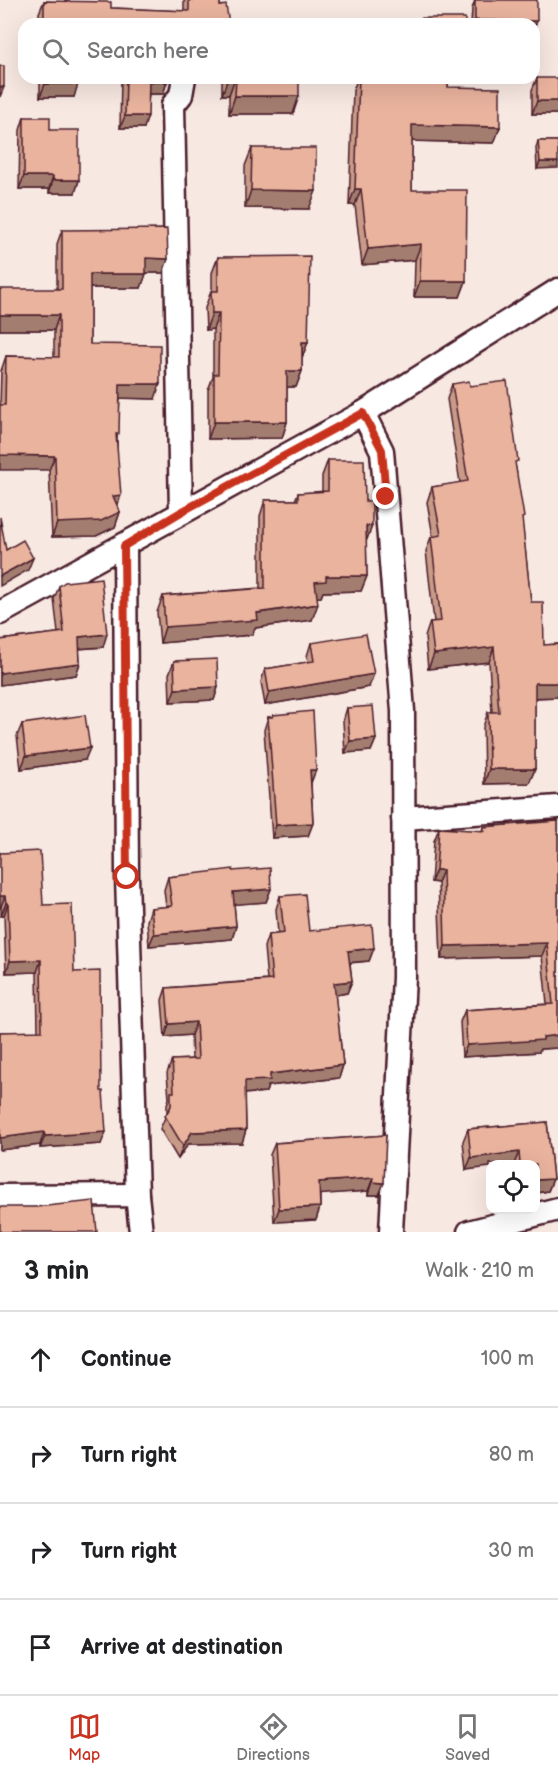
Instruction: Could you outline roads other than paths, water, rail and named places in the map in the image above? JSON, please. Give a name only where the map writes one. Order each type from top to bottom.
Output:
[{"type":"street","points":[[181,512],[173,105],[180,95],[183,84]]},
{"type":"street","points":[[0,613],[363,413],[558,290]]},
{"type":"street","points":[[363,413],[382,450],[403,711],[404,977],[391,1232]]},
{"type":"street","points":[[124,546],[127,877],[137,1195],[141,1232]]},
{"type":"street","points":[[403,818],[558,807]]},
{"type":"street","points":[[0,1196],[137,1195]]},
{"type":"street","points":[[469,1232],[558,1209]]}]
